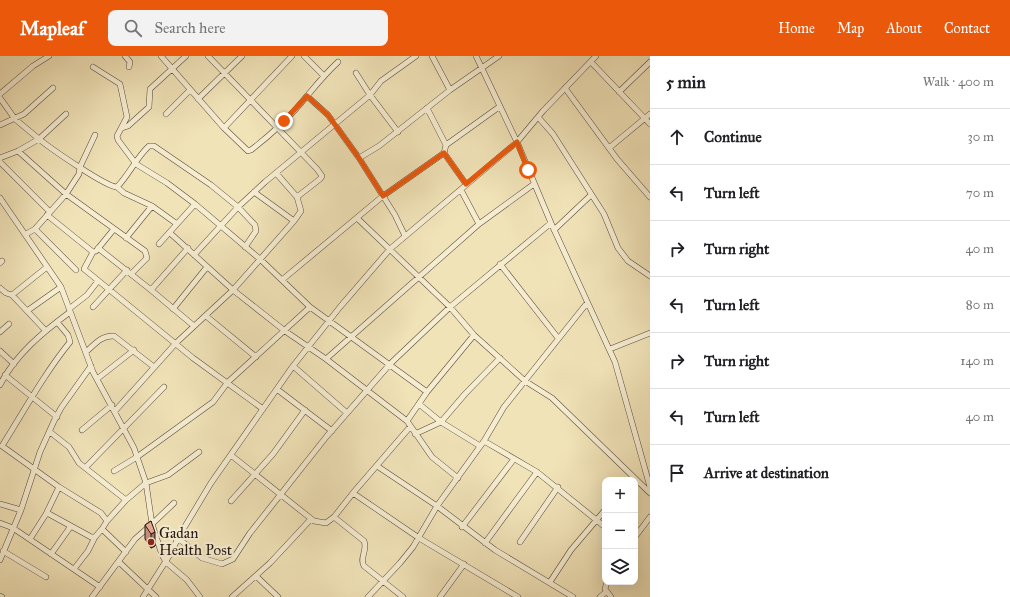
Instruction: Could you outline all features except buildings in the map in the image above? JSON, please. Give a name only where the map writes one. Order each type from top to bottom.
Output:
[{"type":"street","points":[[126,56],[130,62],[129,67]]},
{"type":"street","points":[[161,56],[224,128],[248,150],[277,129],[307,96],[323,75],[338,62]]},
{"type":"street","points":[[122,128],[128,126],[149,107],[150,89],[171,68],[186,56]]},
{"type":"street","points":[[208,56],[277,129],[300,151],[322,176],[318,181],[297,197]]},
{"type":"street","points":[[198,99],[226,74],[242,56]]},
{"type":"street","points":[[224,128],[292,56]]},
{"type":"street","points":[[304,56],[323,75]]},
{"type":"street","points":[[194,255],[238,207],[254,192],[300,151],[370,94],[381,82],[416,56]]},
{"type":"street","points":[[432,56],[450,90]]},
{"type":"street","points":[[476,56],[517,142],[554,230],[610,350],[622,385],[650,487]]},
{"type":"street","points":[[359,158],[398,132],[450,90],[481,67],[499,56]]},
{"type":"street","points":[[143,597],[166,562],[178,538],[211,483],[232,456],[293,366],[390,249],[517,142],[538,117],[596,56]]},
{"type":"street","points":[[0,94],[46,57]]},
{"type":"street","points":[[591,62],[650,124]]},
{"type":"street","points":[[619,92],[650,62]]},
{"type":"street","points":[[93,66],[120,84],[127,109],[127,117],[117,136],[118,140],[136,164],[167,183],[195,204],[261,260],[310,307],[427,392]]},
{"type":"street","points":[[356,73],[398,132]]},
{"type":"street","points":[[0,125],[15,119],[53,88]]},
{"type":"street","points":[[565,88],[609,148],[650,197]]},
{"type":"street","points":[[166,114],[190,90]]},
{"type":"street","points":[[307,96],[328,115],[359,158],[395,215],[405,236]]},
{"type":"street","points":[[0,98],[15,119],[39,139],[80,167],[113,187],[117,187],[124,193],[152,206],[177,224]]},
{"type":"street","points":[[282,280],[383,196],[444,153],[446,145],[499,106]]},
{"type":"street","points":[[427,108],[446,145]]},
{"type":"street","points":[[0,158],[18,151],[39,139],[66,114]]},
{"type":"street","points":[[609,148],[650,114]]},
{"type":"street","points":[[538,117],[553,134],[604,214],[618,248],[628,261],[650,276]]},
{"type":"street","points":[[26,234],[35,229],[66,194],[79,174],[80,167],[95,135]]},
{"type":"street","points":[[117,187],[149,146],[154,146],[211,185],[238,207],[255,225],[256,229],[245,247]]},
{"type":"street","points":[[18,151],[66,194],[147,255],[147,258],[131,274]]},
{"type":"street","points":[[444,153],[466,184]]},
{"type":"street","points":[[0,162],[49,213],[90,249],[93,255]]},
{"type":"street","points":[[115,411],[176,343],[234,290],[294,221],[300,211],[297,197],[276,173]]},
{"type":"street","points":[[326,359],[350,336],[384,310],[479,224],[534,184]]},
{"type":"street","points":[[460,190],[479,224]]},
{"type":"street","points":[[254,192],[294,221]]},
{"type":"street","points":[[554,230],[591,195]]},
{"type":"street","points":[[0,198],[61,286],[91,366],[137,457],[146,483],[152,524],[162,555],[166,562],[187,580],[200,597]]},
{"type":"street","points":[[159,244],[195,204]]},
{"type":"street","points":[[126,238],[152,206]]},
{"type":"street","points":[[357,218],[450,307],[474,335],[525,381],[552,398],[632,477]]},
{"type":"street","points":[[178,538],[202,558],[222,564],[228,562],[236,555],[250,533],[332,431],[390,364],[450,307],[551,223]]},
{"type":"street","points":[[35,229],[76,270]]},
{"type":"street","points":[[114,229],[98,248],[84,269],[193,358],[228,382],[263,409]]},
{"type":"street","points":[[170,233],[207,267],[285,331],[326,359],[407,421],[410,428],[432,457],[458,478]]},
{"type":"street","points":[[98,248],[127,270],[194,326]]},
{"type":"street","points":[[151,290],[188,248]]},
{"type":"street","points":[[500,264],[558,338]]},
{"type":"street","points":[[0,288],[6,294],[12,295],[47,267]]},
{"type":"street","points":[[173,309],[207,267]]},
{"type":"street","points":[[93,307],[127,270]]},
{"type":"street","points":[[0,385],[14,364],[45,330],[70,311],[87,295],[98,281]]},
{"type":"street","points":[[27,311],[61,286]]},
{"type":"street","points":[[12,295],[14,299],[45,330]]},
{"type":"street","points":[[368,597],[400,563],[419,538],[437,506],[484,441],[504,407],[587,303]]},
{"type":"street","points":[[114,471],[137,457],[210,405],[228,382],[310,307]]},
{"type":"street","points":[[206,316],[256,358]]},
{"type":"street","points":[[57,322],[68,334],[70,342],[57,358],[32,397],[21,418],[1,447],[59,487],[101,513],[107,521]]},
{"type":"street","points":[[0,332],[9,324]]},
{"type":"street","points":[[610,350],[650,333]]},
{"type":"street","points":[[407,421],[427,392],[474,335]]},
{"type":"street","points":[[86,352],[100,340],[108,336],[114,336],[154,367]]},
{"type":"street","points":[[97,379],[134,350]]},
{"type":"street","points":[[0,351],[14,364]]},
{"type":"street","points":[[415,434],[441,422],[464,394],[500,358]]},
{"type":"street","points":[[0,560],[36,470],[40,452],[57,416],[74,388],[91,366]]},
{"type":"street","points":[[293,366],[347,413]]},
{"type":"street","points":[[5,376],[57,416]]},
{"type":"street","points":[[86,467],[123,427],[164,387]]},
{"type":"street","points":[[278,390],[332,431]]},
{"type":"street","points":[[419,404],[441,422],[480,446]]},
{"type":"street","points":[[82,430],[112,405]]},
{"type":"street","points":[[231,502],[281,444],[305,410]]},
{"type":"street","points":[[232,456],[311,519],[323,524],[334,518],[353,493],[410,428]]},
{"type":"street","points":[[50,432],[69,447],[79,463],[126,500]]},
{"type":"street","points":[[484,441],[537,472],[602,525]]},
{"type":"street","points":[[74,569],[88,551],[95,537],[107,521],[126,500],[146,483],[168,475],[200,452]]},
{"type":"street","points":[[462,527],[514,459]]},
{"type":"street","points":[[377,466],[437,506],[462,527],[485,543],[573,597]]},
{"type":"street","points":[[485,543],[537,472]]},
{"type":"street","points":[[638,483],[650,493]]},
{"type":"street","points":[[30,539],[46,514],[59,487]]},
{"type":"street","points":[[520,542],[558,488]]},
{"type":"street","points":[[353,493],[419,538],[518,597]]},
{"type":"street","points":[[92,597],[136,539],[174,503]]},
{"type":"street","points":[[0,504],[21,510]]},
{"type":"street","points":[[550,582],[571,550],[602,513]]},
{"type":"street","points":[[46,514],[49,514],[95,537]]},
{"type":"street","points":[[638,533],[650,517]]},
{"type":"street","points":[[334,518],[364,541],[366,547],[362,563],[403,597]]},
{"type":"street","points":[[232,597],[256,576],[311,519]]},
{"type":"street","points":[[0,523],[13,528],[100,587]]},
{"type":"street","points":[[51,554],[71,526]]},
{"type":"street","points":[[102,529],[126,552]]},
{"type":"street","points":[[3,551],[46,577]]},
{"type":"street","points":[[120,562],[148,591],[156,597]]},
{"type":"street","points":[[440,597],[464,564]]},
{"type":"street","points":[[256,576],[278,597]]},
{"type":"street","points":[[606,585],[606,592],[611,597]]},
{"type":"street","points":[[600,597],[606,592]]},
{"type":"place","name":"Gadan Health Post","points":[[151,542]]},
{"type":"route","points":[[284,121],[307,96],[328,115],[359,158],[383,196],[444,153],[466,184],[517,142],[528,170]]}]
